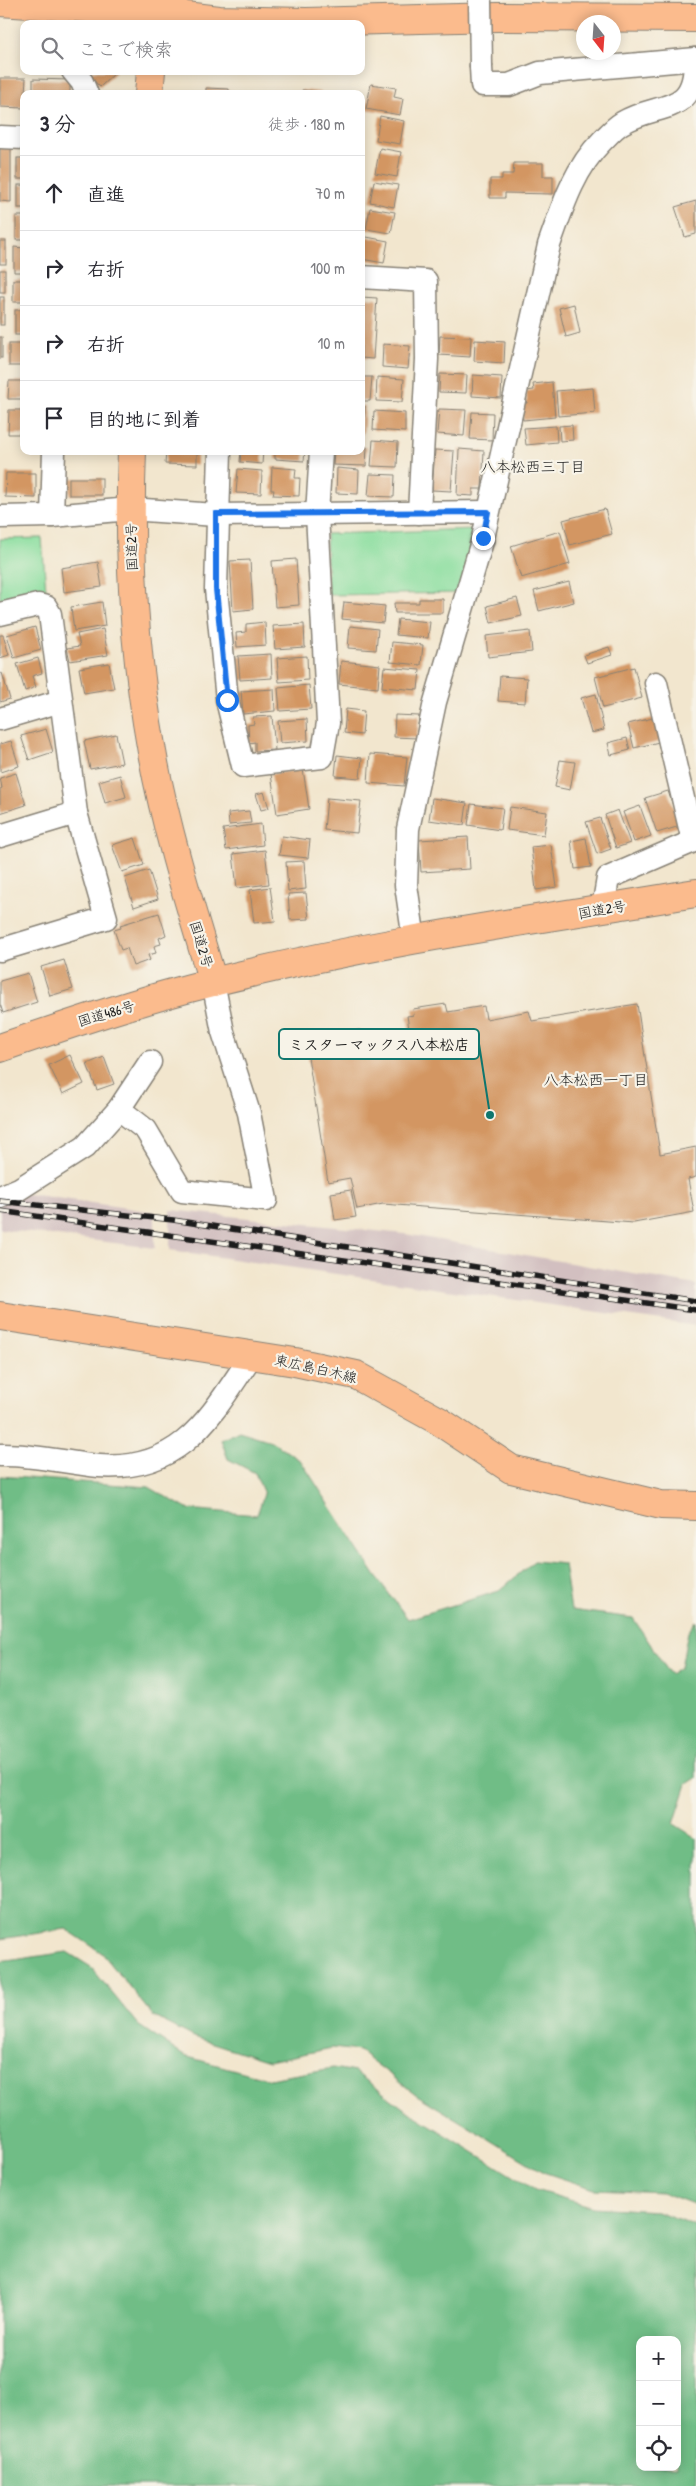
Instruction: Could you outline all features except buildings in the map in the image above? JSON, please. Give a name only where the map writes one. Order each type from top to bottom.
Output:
[{"type":"main road","points":[[0,2],[161,12],[219,20]]},
{"type":"main road","points":[[365,20],[497,17],[696,18]]},
{"type":"main road","points":[[149,90],[151,75]]},
{"type":"main road","name":"国道2号","points":[[132,455],[131,574],[140,672],[152,753],[179,866],[213,982],[414,940],[696,893]]},
{"type":"main road","name":"国道486号","points":[[0,1048],[87,1018],[213,982]]},
{"type":"main road","name":"東広島白木線","points":[[0,1316],[252,1355],[356,1375],[439,1420],[511,1469],[661,1505],[696,1506]]},
{"type":"street","points":[[414,940],[406,885],[408,829],[435,702],[483,538],[549,245],[564,199],[586,161],[600,142],[621,123],[682,101],[692,88],[696,74],[695,59],[540,73],[509,85],[482,86],[480,0]]},
{"type":"street","points":[[76,75],[85,90]]},
{"type":"street","points":[[0,137],[20,138]]},
{"type":"street","points":[[365,277],[426,280],[427,359],[419,513]]},
{"type":"street","points":[[52,516],[54,455]]},
{"type":"street","points":[[220,455],[216,514],[216,589],[227,700],[243,766],[322,757],[328,723],[317,514],[321,455]]},
{"type":"street","points":[[0,517],[52,516],[130,509],[216,514],[488,512]]},
{"type":"street","points":[[0,614],[38,605],[46,607],[50,614],[76,813],[106,918],[0,950]]},
{"type":"street","points":[[603,908],[608,878],[695,841],[656,683]]},
{"type":"street","points":[[0,719],[61,701]]},
{"type":"street","points":[[0,836],[76,813]]},
{"type":"street","points":[[119,1109],[146,1130],[182,1191],[266,1200],[249,1113],[223,1032],[213,982]]},
{"type":"street","points":[[0,1197],[19,1189],[85,1147],[119,1109],[150,1062]]},
{"type":"street","points":[[0,1455],[100,1466],[142,1463],[173,1451],[203,1426],[252,1355]]},
{"type":"shaded area","points":[[0,1190],[155,1212],[155,1248],[0,1229]]},
{"type":"shaded area","points":[[170,1210],[405,1234],[696,1285],[696,1326],[170,1250]]},
{"type":"green space","points":[[474,529],[463,593],[328,595],[326,534]]},
{"type":"green space","points":[[42,538],[46,591],[0,603],[0,539]]},
{"type":"green space","points":[[239,1431],[271,1441],[301,1461],[375,1575],[408,1619],[499,1591],[534,1561],[564,1564],[571,1610],[633,1618],[670,1674],[681,1667],[688,1632],[696,1621],[696,1778],[687,1784],[674,1824],[696,1838],[696,2205],[662,2192],[594,2189],[543,2172],[417,2095],[359,2051],[332,2048],[269,2061],[194,2037],[153,2016],[102,1953],[66,1929],[0,1939],[0,1476],[149,1487],[187,1509],[257,1515],[264,1494],[255,1473],[228,1459],[221,1440]]},
{"type":"green space","points":[[67,1952],[91,1967],[138,2025],[184,2056],[269,2079],[333,2068],[355,2072],[406,2110],[535,2190],[593,2207],[657,2211],[696,2226],[696,2486],[0,2486],[0,1962]]},
{"type":"railway","points":[[0,1201],[173,1220],[696,1301]]},
{"type":"railway","points":[[0,1211],[696,1310]]},
{"type":"place","name":"ミスターマックス八本松店","points":[[490,1115]]},
{"type":"district","name":"八本松西三丁目","points":[[533,466]]},
{"type":"district","name":"八本松西一丁目","points":[[596,1079]]},
{"type":"route","points":[[227,700],[216,589],[216,514],[488,512],[483,538]]}]
